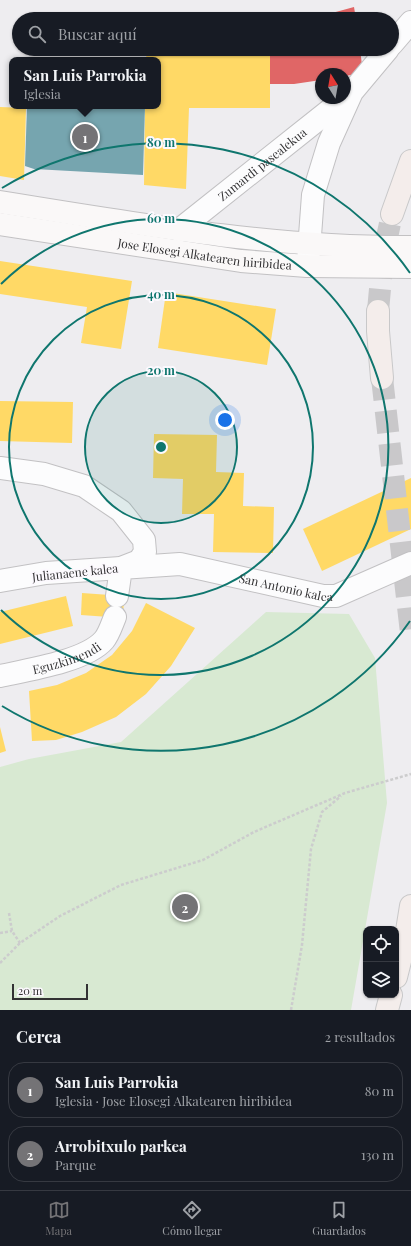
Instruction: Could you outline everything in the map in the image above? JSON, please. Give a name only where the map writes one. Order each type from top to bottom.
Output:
[{"type":"highway","points":[[392,214],[411,161]]},
{"type":"highway","points":[[378,311],[382,378]]},
{"type":"highway","points":[[399,965],[411,906]]},
{"type":"highway","points":[[387,1010],[390,998]]},
{"type":"main road","name":"Jose Elosegi Alkatearen hiribidea","points":[[0,202],[179,230],[309,244],[370,248],[411,247]]},
{"type":"main road","name":"Jose Elosegi Alkatearen hiribidea","points":[[0,224],[241,261],[307,266],[411,268]]},
{"type":"street","points":[[399,36],[411,22]]},
{"type":"street","name":"Zumardi pasealekua","points":[[351,91],[382,56]]},
{"type":"street","name":"Zumardi pasealekua","points":[[179,230],[337,104]]},
{"type":"street","name":"Zumardi pasealekua","points":[[307,266],[313,195],[320,169],[344,104]]},
{"type":"street","name":"San Antonio kalea","points":[[0,468],[44,474],[84,486],[121,511],[144,546],[180,564],[324,596],[336,596],[411,564]]},
{"type":"street","name":"Julianaene kalea","points":[[0,581],[46,573],[121,568],[139,561],[144,546]]},
{"type":"street","name":"San Antonio kalea","points":[[121,568],[180,564]]},
{"type":"street","points":[[117,596],[121,568]]},
{"type":"street","name":"Eguzkimendi","points":[[0,676],[41,667],[87,654],[104,639],[115,617]]},
{"type":"path","points":[[0,963],[20,943],[60,916],[121,885],[203,860],[254,832],[345,793],[411,774]]},
{"type":"path","points":[[291,1010],[302,945],[311,849],[322,812],[345,793]]},
{"type":"path","points":[[9,913],[12,931],[20,943]]},
{"type":"path","points":[[0,933],[12,931]]},
{"type":"green space","points":[[266,612],[349,614],[375,658],[387,803],[366,926],[363,926],[363,941],[351,1010],[0,1010],[0,767],[29,759],[121,742]]},
{"type":"building: Viviendas","points":[[270,56],[270,108],[189,108],[186,189],[144,185],[145,109],[161,109],[161,57],[146,57]]},
{"type":"building: Viviendas","points":[[0,107],[9,107],[9,109],[26,109],[24,180],[0,176]]},
{"type":"building: Viviendas","points":[[0,261],[132,281],[121,349],[81,343],[87,307],[0,294]]},
{"type":"building: Viviendas","points":[[166,292],[276,309],[267,365],[158,348]]},
{"type":"building: Viviendas","points":[[0,401],[73,402],[72,443],[0,441]]},
{"type":"building: Viviendas","points":[[154,434],[217,435],[216,472],[244,473],[243,506],[274,507],[273,553],[213,552],[214,514],[182,514],[183,479],[153,478]]},
{"type":"building: Viviendas","points":[[411,478],[411,529],[322,571],[303,529]]},
{"type":"building: Viviendas","points":[[82,593],[124,596],[123,618],[81,615]]},
{"type":"building: Viviendas","points":[[66,596],[73,626],[0,644],[0,612]]},
{"type":"building: Viviendas","points":[[146,603],[195,628],[171,666],[146,694],[116,717],[82,732],[56,740],[32,741],[29,691],[57,685],[86,673],[112,655],[132,631]]},
{"type":"building: Viviendas","points":[[0,727],[6,751],[0,753]]},
{"type":"building: Comercios","points":[[354,7],[355,12],[336,12]]},
{"type":"building: Comercios","points":[[270,56],[361,56],[363,73],[351,75],[351,68],[315,68],[315,81],[294,84],[270,84]]},
{"type":"building: Público","points":[[27,109],[145,109],[143,175],[34,169],[25,166]]},
{"type":"tunnel","points":[[378,311],[383,256],[392,214]]},
{"type":"tunnel","points":[[382,378],[411,633]]},
{"type":"place","name":"San Luis Parrokia","points":[[85,137]]},
{"type":"place","name":"Arrobitxulo parkea","points":[[185,907]]}]
